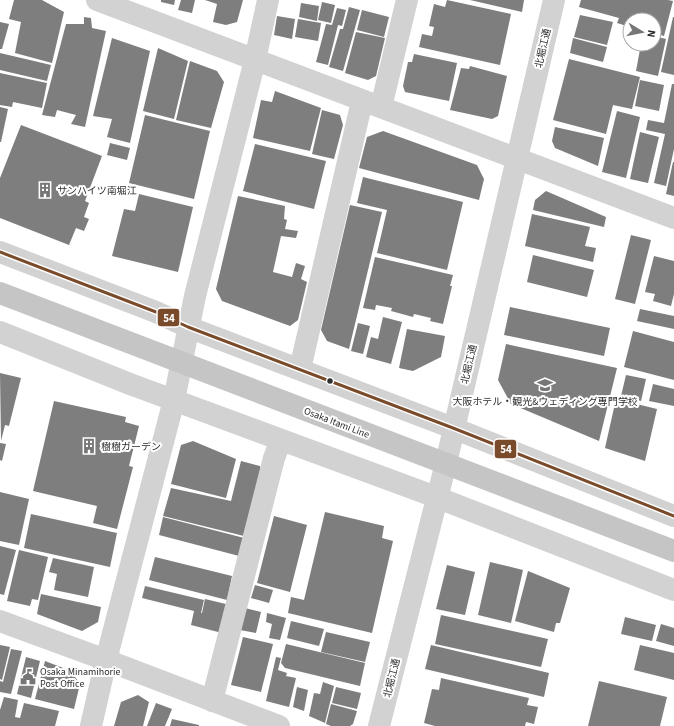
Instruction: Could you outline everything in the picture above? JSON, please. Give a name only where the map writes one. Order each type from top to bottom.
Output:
[{"type":"main road","name":"Osaka Itami Line","points":[[0,293],[674,551]]},
{"type":"street","points":[[98,0],[516,160],[674,218]]},
{"type":"street","points":[[91,726],[106,660],[174,400],[188,327],[255,60],[268,0]]},
{"type":"street","points":[[300,369],[372,104],[407,0]]},
{"type":"street","name":"北堀江通","points":[[379,726],[436,496],[446,463],[554,0]]},
{"type":"street","points":[[0,252],[156,312],[188,327],[453,428],[674,516]]},
{"type":"street","points":[[0,332],[174,400],[436,496],[674,590]]},
{"type":"street","points":[[212,700],[274,458],[281,440]]},
{"type":"street","points":[[0,621],[278,726]]},
{"type":"building","points":[[14,0],[42,0],[64,12],[52,63],[15,53],[21,22],[9,19]]},
{"type":"building","points":[[161,0],[175,0],[174,5],[161,2]]},
{"type":"building","points":[[181,0],[195,0],[192,13],[178,10]]},
{"type":"building","points":[[205,0],[243,0],[237,22],[226,25],[213,22],[217,4]]},
{"type":"building","points":[[447,0],[511,14],[500,65],[419,47],[422,34],[432,36],[434,27],[429,26],[434,4],[445,7]]},
{"type":"building","points":[[470,0],[524,0],[522,12]]},
{"type":"building","points":[[581,0],[673,1],[664,36],[662,35],[662,12],[622,12],[622,25],[617,23],[619,18],[579,7]]},
{"type":"building","points":[[322,2],[335,5],[331,23],[318,20]]},
{"type":"building","points":[[301,3],[319,6],[317,21],[299,17]]},
{"type":"building","points":[[349,7],[360,10],[343,71],[329,67],[340,29],[343,29]]},
{"type":"building","points":[[337,8],[346,10],[342,26],[338,25],[328,65],[316,62],[326,24],[332,25]]},
{"type":"building","points":[[362,10],[389,17],[384,37],[357,30]]},
{"type":"building","points":[[580,15],[613,22],[607,45],[574,37]]},
{"type":"building","points":[[277,16],[295,19],[292,39],[274,35]]},
{"type":"building","points":[[84,17],[91,18],[92,28],[106,31],[85,127],[71,124],[76,115],[57,110],[55,117],[42,115],[66,24],[84,24]]},
{"type":"building","points":[[674,17],[674,75],[661,72]]},
{"type":"building","points":[[298,19],[321,23],[318,41],[295,37]]},
{"type":"building","points":[[0,22],[9,24],[2,49],[0,49]]},
{"type":"building","points":[[356,32],[385,38],[376,76],[368,80],[345,73]]},
{"type":"building","points":[[112,38],[150,51],[130,143],[107,137],[112,119],[93,116]]},
{"type":"building","points":[[573,38],[607,47],[603,62],[570,53]]},
{"type":"building","points":[[662,38],[666,39],[658,76],[636,71],[640,52],[662,52]]},
{"type":"building","points":[[158,48],[188,61],[174,119],[143,111]]},
{"type":"building","points":[[0,53],[51,65],[47,81],[0,70]]},
{"type":"building","points":[[414,54],[457,63],[449,101],[405,92],[403,86],[408,62],[412,62]]},
{"type":"building","points":[[569,59],[640,77],[632,109],[613,105],[606,134],[553,120]]},
{"type":"building","points":[[190,61],[217,71],[224,82],[211,128],[176,120]]},
{"type":"building","points":[[470,66],[507,76],[498,116],[492,119],[450,110],[461,68],[469,69]]},
{"type":"building","points":[[0,73],[47,83],[42,108],[13,102],[12,107],[0,105]]},
{"type":"building","points":[[640,80],[664,85],[659,111],[635,106]]},
{"type":"building","points":[[672,84],[674,84],[674,149],[666,186],[654,183],[665,134],[646,130],[648,120],[664,123]]},
{"type":"building","points":[[275,91],[321,108],[310,151],[253,138],[261,100],[272,102]]},
{"type":"building","points":[[0,107],[8,109],[1,142],[0,142]]},
{"type":"building","points":[[322,110],[340,115],[343,125],[334,159],[312,154]]},
{"type":"building","points":[[617,111],[640,117],[626,178],[602,172]]},
{"type":"building","points":[[145,115],[210,131],[194,199],[129,183]]},
{"type":"building","name":"サンハイツ南堀江","points":[[21,125],[102,156],[85,201],[89,203],[84,217],[89,219],[84,231],[76,228],[69,245],[0,218],[0,178]]},
{"type":"building","points":[[555,127],[604,138],[598,166],[555,148],[552,141]]},
{"type":"building","points":[[383,131],[477,165],[484,179],[479,200],[359,168],[367,137]]},
{"type":"building","points":[[640,132],[659,137],[648,183],[630,179]]},
{"type":"building","points":[[110,143],[130,148],[127,160],[107,155]]},
{"type":"building","points":[[255,144],[326,161],[314,209],[243,191]]},
{"type":"building","points":[[674,162],[674,196],[666,194]]},
{"type":"building","points":[[363,177],[463,202],[447,270],[377,253],[387,210],[357,203]]},
{"type":"building","points":[[546,191],[606,217],[604,227],[533,210],[535,200]]},
{"type":"building","points":[[139,194],[193,207],[178,272],[112,256],[124,209],[135,211]]},
{"type":"building","points":[[238,196],[285,206],[284,219],[287,220],[285,229],[298,231],[296,238],[281,236],[273,272],[292,277],[296,263],[305,266],[301,279],[307,282],[298,320],[290,326],[222,301],[216,289]]},
{"type":"building","points":[[350,205],[382,212],[349,349],[327,341],[321,330]]},
{"type":"building","points":[[532,214],[590,227],[585,246],[596,248],[593,262],[525,246]]},
{"type":"building","points":[[631,235],[651,240],[635,304],[615,299]]},
{"type":"building","points":[[533,255],[594,270],[587,297],[527,282]]},
{"type":"building","points":[[654,256],[674,261],[674,294],[671,306],[653,301],[655,294],[645,292]]},
{"type":"building","points":[[375,257],[453,275],[450,286],[452,286],[443,324],[430,321],[431,318],[414,314],[413,317],[391,311],[392,308],[376,305],[375,310],[363,308]]},
{"type":"building","points":[[510,307],[610,328],[604,356],[504,335]]},
{"type":"building","points":[[640,309],[674,316],[674,329],[637,321]]},
{"type":"building","points":[[383,317],[402,322],[391,364],[366,357],[371,337],[378,339]]},
{"type":"building","points":[[358,323],[370,326],[363,354],[351,351]]},
{"type":"building","points":[[407,329],[445,336],[441,357],[413,371],[399,368]]},
{"type":"building","points":[[633,331],[674,342],[674,380],[624,367]]},
{"type":"building","points":[[506,344],[617,368],[599,441],[511,404],[498,380]]},
{"type":"building","points":[[0,373],[21,378],[9,426],[5,425],[1,441]]},
{"type":"building","points":[[626,375],[646,379],[641,401],[621,396]]},
{"type":"building","points":[[653,384],[674,389],[674,406],[649,401]]},
{"type":"building","points":[[616,399],[657,409],[645,461],[605,448]]},
{"type":"building","name":"樹樹ガーデン","points":[[54,401],[126,417],[125,422],[139,426],[129,466],[133,467],[117,529],[93,523],[97,506],[33,491]]},
{"type":"building","points":[[193,441],[236,459],[226,498],[171,484],[181,445]]},
{"type":"building","points":[[0,443],[6,444],[2,461],[0,460]]},
{"type":"building","points":[[241,461],[260,466],[263,477],[248,537],[163,516],[171,488],[231,501]]},
{"type":"building","points":[[0,492],[29,499],[19,545],[0,541]]},
{"type":"building","points":[[325,512],[384,526],[382,538],[393,541],[372,633],[288,613],[291,597],[304,600]]},
{"type":"building","points":[[31,514],[117,533],[110,567],[24,548]]},
{"type":"building","points":[[274,516],[307,525],[290,592],[257,583]]},
{"type":"building","points":[[163,517],[248,539],[243,557],[159,535]]},
{"type":"building","points":[[0,546],[16,550],[4,595],[0,594]]},
{"type":"building","points":[[19,550],[48,557],[38,600],[32,599],[30,606],[7,601]]},
{"type":"building","points":[[155,557],[232,576],[227,600],[149,580]]},
{"type":"building","points":[[53,558],[94,567],[88,597],[54,590],[57,574],[49,572]]},
{"type":"building","points":[[490,562],[523,570],[511,623],[478,615]]},
{"type":"building","points":[[447,565],[475,572],[465,615],[436,609]]},
{"type":"building","points":[[528,571],[570,588],[560,623],[556,623],[554,632],[515,621]]},
{"type":"building","points":[[255,585],[273,590],[269,603],[251,598]]},
{"type":"building","points":[[145,586],[204,600],[201,613],[205,599],[230,605],[222,633],[191,625],[194,611],[142,598]]},
{"type":"building","points":[[41,594],[101,607],[98,622],[82,631],[37,614]]},
{"type":"building","points":[[245,608],[261,612],[256,633],[240,630]]},
{"type":"building","points":[[267,613],[286,618],[280,640],[269,638],[272,624],[266,622]]},
{"type":"building","points":[[441,615],[548,639],[541,667],[435,644]]},
{"type":"building","points":[[625,617],[656,625],[652,641],[621,634]]},
{"type":"building","points":[[291,621],[324,629],[319,646],[287,638]]},
{"type":"building","points":[[661,624],[674,628],[674,646],[656,641]]},
{"type":"building","points":[[326,632],[370,642],[365,662],[321,652]]},
{"type":"building","points":[[243,637],[273,644],[261,692],[231,685]]},
{"type":"building","points":[[286,644],[365,663],[360,686],[285,668],[281,663]]},
{"type":"building","points":[[0,645],[10,647],[2,680],[0,679]]},
{"type":"building","points":[[431,645],[549,673],[544,697],[425,669]]},
{"type":"building","points":[[640,645],[674,653],[674,680],[634,670]]},
{"type":"building","points":[[11,649],[22,651],[11,694],[0,692],[0,681],[3,682]]},
{"type":"building","points":[[26,657],[40,661],[31,698],[17,694]]},
{"type":"building","points":[[276,657],[281,658],[278,670],[287,673],[286,676],[296,678],[289,707],[266,701]]},
{"type":"building","points":[[45,661],[71,671],[80,684],[74,709],[35,699]]},
{"type":"building","points":[[441,678],[529,698],[527,705],[538,707],[534,724],[526,722],[525,726],[435,726],[424,723],[432,689],[439,690]]},
{"type":"building","points":[[599,681],[667,697],[660,726],[588,726]]},
{"type":"building","points":[[323,682],[334,686],[325,723],[309,716],[314,693],[320,694]]},
{"type":"building","points":[[297,687],[308,690],[304,711],[293,707]]},
{"type":"building","points":[[336,687],[361,693],[357,709],[332,703]]},
{"type":"building","points":[[138,695],[149,702],[143,726],[114,726],[121,702]]},
{"type":"building","points":[[4,697],[18,700],[15,717],[20,718],[24,703],[59,711],[55,726],[0,726],[0,710]]},
{"type":"building","points":[[156,703],[172,709],[165,726],[147,726]]},
{"type":"building","points":[[331,704],[357,711],[353,724],[350,726],[331,726],[326,724]]},
{"type":"building","points":[[172,719],[199,725],[199,726],[170,726]]},
{"type":"transit line","name":"54","points":[[0,252],[156,312],[188,327],[453,428],[674,516]]},
{"type":"place","name":"サンハイツ南堀江","points":[[45,190]]},
{"type":"place","name":"大阪ホテル・観光&ウェディング専門学校","points":[[545,385]]},
{"type":"place","name":"樹樹ガーデン","points":[[89,446]]},
{"type":"place","name":"Osaka Minamihorie Post Office","points":[[28,677]]}]
